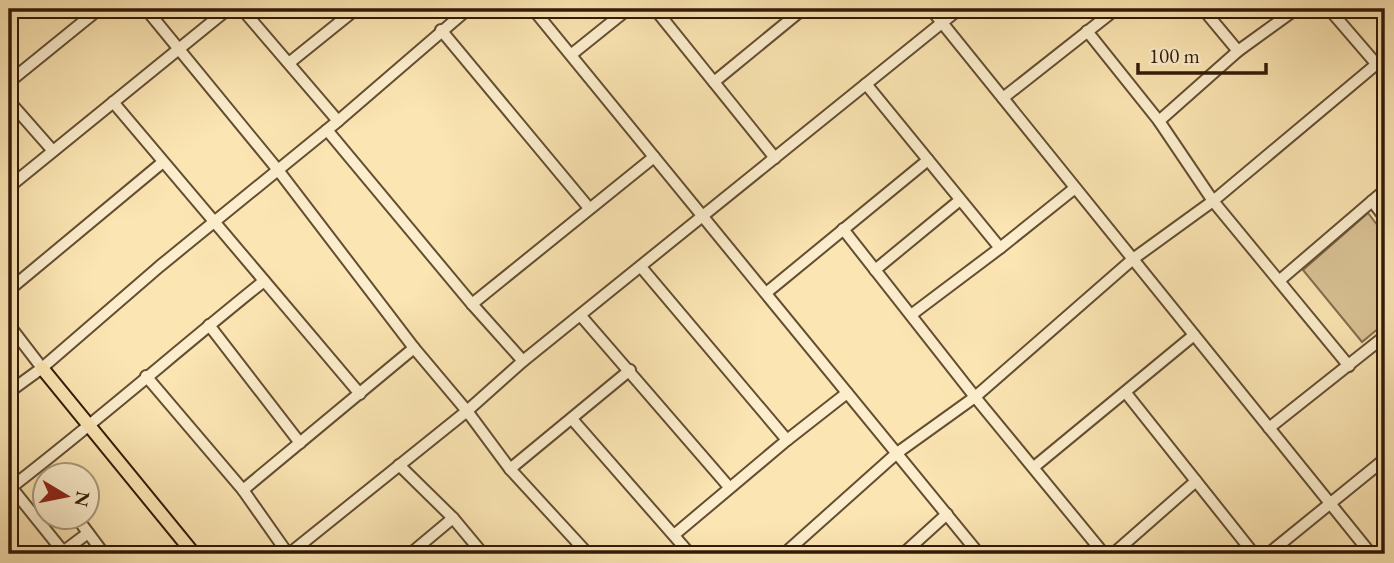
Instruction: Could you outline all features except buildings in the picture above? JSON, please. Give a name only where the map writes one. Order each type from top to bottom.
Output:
[{"type":"main road","points":[[42,368],[194,554]]},
{"type":"street","points":[[9,82],[99,9]]},
{"type":"street","points":[[146,9],[278,170],[510,469],[588,554]]},
{"type":"street","points":[[9,187],[228,9]]},
{"type":"street","points":[[242,9],[338,121]]},
{"type":"street","points":[[289,64],[356,9]]},
{"type":"street","points":[[9,392],[42,368],[468,9]]},
{"type":"street","points":[[533,9],[979,554]]},
{"type":"street","points":[[572,54],[628,9]]},
{"type":"street","points":[[655,9],[775,158]]},
{"type":"street","points":[[714,82],[803,9]]},
{"type":"street","points":[[931,9],[1371,554]]},
{"type":"street","points":[[146,376],[243,490],[288,554],[959,9]]},
{"type":"street","points":[[1003,98],[1116,9]]},
{"type":"street","points":[[1203,9],[1238,51]]},
{"type":"street","points":[[1158,121],[1238,51],[1296,9]]},
{"type":"street","points":[[1329,9],[1381,60],[1385,74]]},
{"type":"street","points":[[441,30],[589,208]]},
{"type":"street","points":[[1087,31],[1158,121],[1213,201],[1349,366]]},
{"type":"street","points":[[784,554],[897,453],[975,397],[1133,259],[1213,201],[1381,60]]},
{"type":"street","points":[[866,84],[1000,248]]},
{"type":"street","points":[[9,101],[53,151]]},
{"type":"street","points":[[113,102],[360,394]]},
{"type":"street","points":[[327,130],[523,361]]},
{"type":"street","points":[[472,304],[654,157]]},
{"type":"street","points":[[766,293],[928,160]]},
{"type":"street","points":[[9,290],[163,162]]},
{"type":"street","points":[[911,314],[1075,188]]},
{"type":"street","points":[[1280,280],[1385,190]]},
{"type":"street","points":[[875,270],[960,200]]},
{"type":"street","points":[[1372,201],[1385,218]]},
{"type":"street","points":[[842,229],[1104,554]]},
{"type":"street","points":[[641,267],[787,440]]},
{"type":"street","points":[[44,462],[264,281]]},
{"type":"street","points":[[581,316],[729,487]]},
{"type":"street","points":[[9,324],[42,368]]},
{"type":"street","points":[[209,325],[300,443]]},
{"type":"street","points":[[1034,467],[1194,335]]},
{"type":"street","points":[[1269,428],[1385,336]]},
{"type":"street","points":[[243,490],[414,348]]},
{"type":"street","points":[[510,469],[630,370]]},
{"type":"street","points":[[674,535],[729,487],[847,393]]},
{"type":"street","points":[[1126,393],[1254,554]]},
{"type":"street","points":[[572,419],[691,554]]},
{"type":"street","points":[[1268,554],[1385,459]]},
{"type":"street","points":[[399,465],[453,518],[483,554]]},
{"type":"street","points":[[32,471],[10,488],[63,553],[88,533],[104,554]]},
{"type":"street","points":[[1113,554],[1196,481]]},
{"type":"street","points":[[903,554],[947,514]]},
{"type":"street","points":[[410,554],[453,518]]},
{"type":"shaded area","points":[[1368,213],[1385,235],[1385,323],[1362,342],[1303,270]]}]
